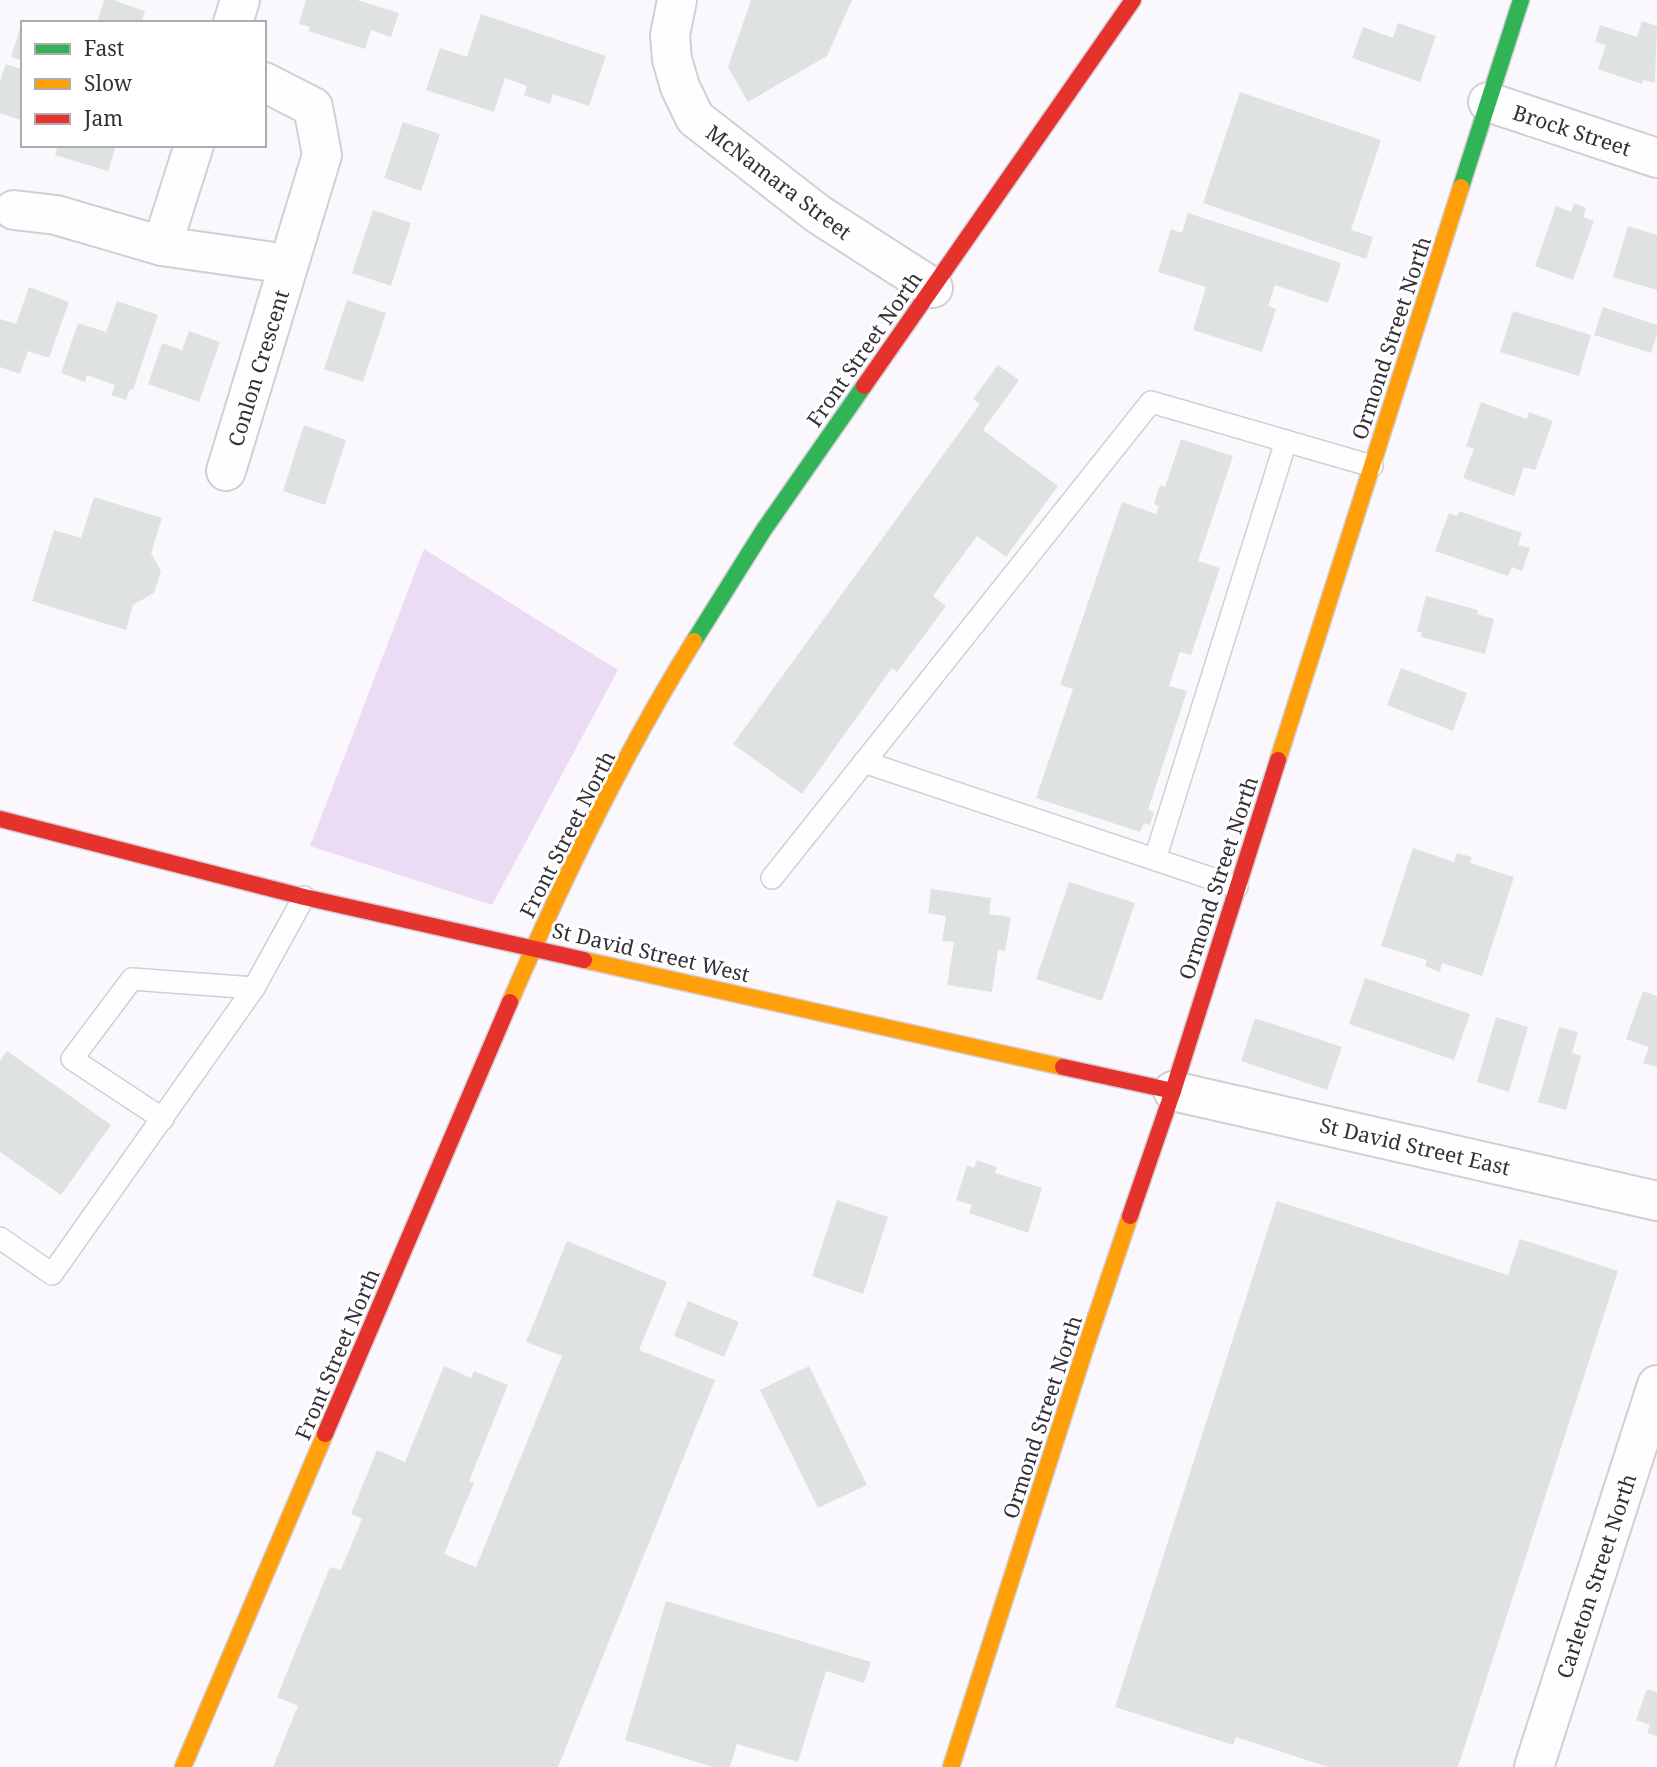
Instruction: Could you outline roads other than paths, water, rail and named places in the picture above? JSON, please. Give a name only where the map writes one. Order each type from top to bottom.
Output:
[{"type":"street","points":[[234,21],[240,0]]},
{"type":"street","name":"McNamara Street","points":[[677,0],[670,35],[672,60],[680,87],[695,118],[818,214],[933,288]]},
{"type":"street","name":"Front Street North","points":[[183,1767],[534,947],[605,800],[681,662],[763,531],[1133,0]]},
{"type":"street","name":"Ormond Street North","points":[[951,1767],[1084,1352],[1172,1091],[1521,0]]},
{"type":"street","name":"Conlon Crescent","points":[[226,471],[323,155],[313,107],[266,83]]},
{"type":"street","name":"Brock Street","points":[[1488,103],[1657,158]]},
{"type":"street","points":[[162,246],[193,147]]},
{"type":"street","name":"Conlon Crescent","points":[[14,209],[55,215],[162,246],[288,264]]},
{"type":"street","name":"St David Street West","points":[[0,819],[304,897],[1172,1091]]},
{"type":"street","name":"St David Street East","points":[[1172,1091],[1657,1201]]},
{"type":"street","name":"Carleton Street North","points":[[1534,1767],[1657,1385]]},
{"type":"lane","points":[[772,878],[1151,402],[1372,466]]},
{"type":"lane","points":[[1154,859],[1286,441]]},
{"type":"lane","points":[[864,762],[1237,887]]},
{"type":"lane","points":[[0,1238],[52,1273],[254,988],[304,897]]},
{"type":"lane","points":[[163,1119],[72,1059],[132,979],[254,988]]}]
